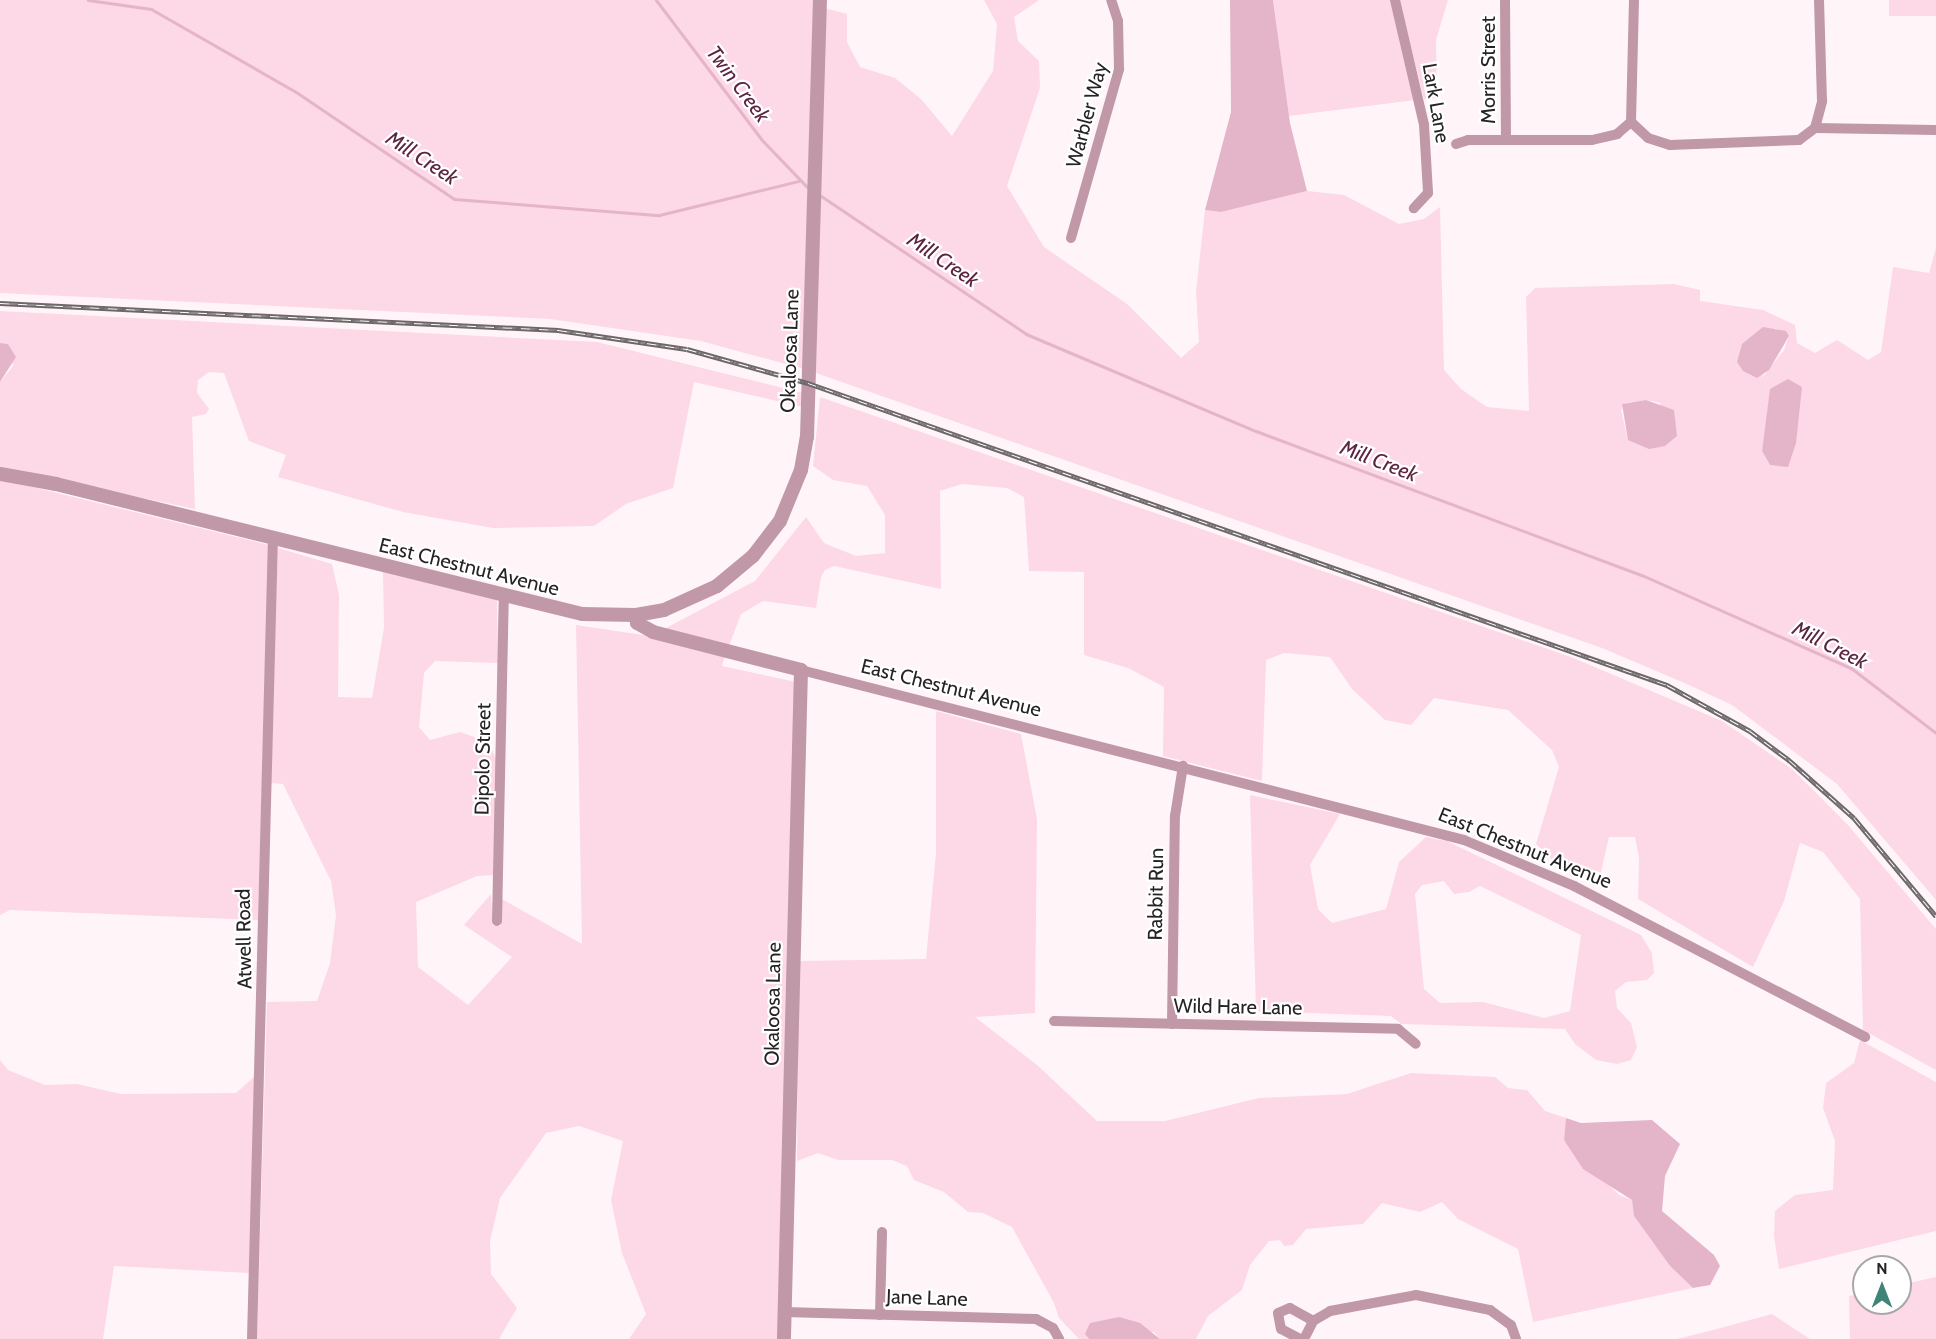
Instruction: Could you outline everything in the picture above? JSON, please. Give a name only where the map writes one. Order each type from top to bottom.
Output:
[{"type":"street","name":"Okaloosa Lane","points":[[636,615],[690,600],[735,573],[780,521],[801,470],[807,437],[820,0]]},
{"type":"street","name":"Warbler Way","points":[[1071,238],[1119,69],[1118,21],[1111,0]]},
{"type":"street","name":"Lark Lane","points":[[1395,0],[1424,125],[1428,193],[1414,208]]},
{"type":"street","name":"Morris Street","points":[[1505,0],[1506,140]]},
{"type":"street","points":[[1630,122],[1634,0]]},
{"type":"street","points":[[1815,128],[1822,101],[1819,0]]},
{"type":"street","points":[[1456,144],[1468,140],[1609,137],[1630,122]]},
{"type":"street","points":[[1630,122],[1648,138],[1678,145],[1798,140],[1815,128],[1936,130]]},
{"type":"street","name":"East Chestnut Avenue","points":[[0,474],[56,483],[582,614],[636,615],[638,623],[653,632],[1422,827],[1486,849],[1615,906],[1865,1037]]},
{"type":"street","name":"Atwell Road","points":[[252,1339],[273,538]]},
{"type":"street","name":"Dipolo Street","points":[[497,921],[504,596]]},
{"type":"street","name":"Okaloosa Lane","points":[[783,1339],[801,670]]},
{"type":"street","name":"Rabbit Run","points":[[1172,1024],[1175,816],[1183,766]]},
{"type":"street","name":"Wild Hare Lane","points":[[1054,1021],[1398,1029],[1416,1044]]},
{"type":"street","points":[[880,1315],[882,1232]]},
{"type":"street","points":[[1313,1321],[1290,1308],[1278,1313],[1281,1329],[1302,1339],[1313,1321],[1330,1311],[1399,1295],[1432,1296],[1490,1310],[1510,1325],[1516,1339]]},
{"type":"street","name":"Jane Lane","points":[[784,1312],[1036,1319],[1053,1328],[1059,1339]]},
{"type":"shaded area","points":[[0,0],[815,0],[804,369],[701,341],[550,319],[0,293]]},
{"type":"shaded area","points":[[984,0],[1039,0],[1014,17],[1018,41],[1039,61],[1040,88],[1007,186],[1044,247],[1127,304],[1181,358],[1199,342],[1196,292],[1205,210],[1221,212],[1307,191],[1344,195],[1399,224],[1424,219],[1440,207],[1444,370],[1461,389],[1487,407],[1529,411],[1526,297],[1535,288],[1674,284],[1700,290],[1700,301],[1763,310],[1795,325],[1797,343],[1815,353],[1837,340],[1868,360],[1881,352],[1893,267],[1929,273],[1936,248],[1936,900],[1837,784],[1732,705],[1602,648],[813,372],[824,8],[847,14],[847,42],[860,67],[895,78],[921,99],[952,136],[993,71],[997,24]],"holes":[[[1775,328],[1789,336],[1784,350],[1762,378]],[[1646,400],[1661,403],[1628,440],[1621,410],[1625,403]],[[1769,400],[1788,466],[1770,465],[1762,451]]]},
{"type":"shaded area","points":[[1230,0],[1273,0],[1290,123],[1307,191],[1221,212],[1205,210],[1231,112]]},
{"type":"shaded area","points":[[1273,0],[1390,0],[1415,100],[1289,116]]},
{"type":"shaded area","points":[[1399,0],[1448,0],[1436,40],[1437,98],[1424,99]]},
{"type":"shaded area","points":[[1889,0],[1936,0],[1936,16],[1889,16]]},
{"type":"shaded area","points":[[0,311],[597,342],[803,393],[803,407],[694,382],[673,488],[626,504],[594,526],[493,528],[403,512],[278,477],[286,455],[249,441],[224,373],[209,372],[198,380],[197,393],[209,409],[206,414],[192,417],[195,509],[0,468],[0,382],[13,366],[8,344],[0,343]]},
{"type":"shaded area","points":[[1763,327],[1786,331],[1789,336],[1769,370],[1757,378],[1743,371],[1737,362],[1742,344]]},
{"type":"shaded area","points":[[0,343],[8,344],[16,357],[0,382]]},
{"type":"shaded area","points":[[1788,379],[1802,387],[1796,443],[1788,467],[1770,465],[1762,451],[1770,389]]},
{"type":"shaded area","points":[[820,397],[1571,657],[1722,721],[1792,769],[1847,824],[1936,929],[1936,1070],[1863,1030],[1860,899],[1823,852],[1800,843],[1784,901],[1753,967],[1638,899],[1639,858],[1635,837],[1609,837],[1599,880],[1559,867],[1536,844],[1559,767],[1552,750],[1508,710],[1434,698],[1411,725],[1385,720],[1352,689],[1330,657],[1284,653],[1266,660],[1262,781],[1163,756],[1164,687],[1128,668],[1084,655],[1084,572],[1029,571],[1024,497],[1007,488],[962,484],[940,491],[941,589],[834,566],[825,570],[821,577],[816,608],[763,601],[741,614],[729,646],[664,629],[755,581],[806,517],[824,543],[856,556],[885,553],[885,515],[867,486],[833,480],[813,466]]},
{"type":"shaded area","points":[[1646,400],[1674,410],[1677,436],[1665,446],[1649,449],[1628,440],[1622,404]]},
{"type":"shaded area","points":[[0,479],[269,545],[258,920],[10,910],[0,915]]},
{"type":"shaded area","points":[[278,548],[332,564],[339,595],[338,697],[372,698],[384,628],[383,571],[497,600],[498,663],[435,661],[424,673],[419,727],[430,740],[460,732],[489,742],[497,762],[493,875],[477,876],[416,902],[418,967],[468,1005],[512,957],[464,925],[491,894],[493,926],[501,926],[502,899],[582,944],[576,625],[650,636],[725,656],[722,666],[796,682],[779,1339],[629,1339],[646,1314],[622,1253],[611,1200],[623,1141],[579,1126],[546,1133],[500,1198],[490,1241],[491,1274],[517,1308],[499,1339],[257,1339],[267,1002],[317,1001],[330,963],[336,915],[331,881],[283,784],[269,783]]},
{"type":"shaded area","points":[[936,711],[1021,734],[1037,819],[1035,1013],[975,1017],[1037,1065],[1097,1121],[1165,1121],[1259,1098],[1347,1094],[1411,1073],[1495,1077],[1508,1088],[1527,1090],[1545,1111],[1566,1118],[1564,1140],[1619,1195],[1632,1200],[1634,1216],[1670,1266],[1693,1288],[1533,1322],[1518,1249],[1458,1219],[1442,1202],[1420,1212],[1382,1203],[1363,1224],[1306,1229],[1293,1245],[1284,1246],[1280,1240],[1269,1241],[1250,1265],[1242,1290],[1208,1316],[1196,1339],[1160,1339],[1154,1332],[1085,1334],[1089,1339],[1079,1339],[1059,1318],[1054,1303],[1012,1227],[983,1213],[968,1212],[944,1192],[914,1180],[907,1166],[892,1160],[838,1160],[818,1153],[797,1161],[798,961],[926,959],[936,853]]},
{"type":"shaded area","points":[[1250,795],[1340,814],[1310,865],[1318,909],[1332,923],[1386,909],[1399,862],[1426,837],[1447,841],[1641,935],[1652,953],[1654,973],[1647,980],[1626,982],[1615,991],[1617,1008],[1631,1023],[1637,1047],[1631,1060],[1617,1064],[1596,1060],[1575,1044],[1565,1029],[1401,1024],[1391,1016],[1256,1011]],"holes":[[[1444,881],[1454,894],[1469,892],[1480,886],[1581,935],[1570,1011],[1544,1018],[1483,1002],[1440,1003],[1424,989],[1415,894],[1422,885]]]},
{"type":"shaded area","points":[[1860,1040],[1936,1082],[1936,1231],[1779,1269],[1774,1236],[1775,1211],[1795,1195],[1833,1190],[1835,1141],[1823,1108],[1826,1083],[1854,1063]]},
{"type":"shaded area","points":[[0,1060],[8,1070],[45,1085],[77,1084],[121,1094],[236,1093],[255,1076],[249,1273],[114,1266],[103,1339],[0,1339]]},
{"type":"shaded area","points":[[1566,1118],[1581,1123],[1652,1120],[1680,1144],[1665,1176],[1662,1211],[1714,1255],[1720,1266],[1710,1285],[1693,1288],[1670,1266],[1634,1216],[1632,1200],[1583,1169],[1564,1140]]},
{"type":"shaded area","points":[[1936,1277],[1936,1339],[1850,1339],[1849,1296],[1852,1295],[1852,1315],[1912,1315],[1912,1282]]},
{"type":"shaded area","points":[[1772,1314],[1810,1339],[1677,1339],[1713,1330]]},
{"type":"shaded area","points":[[1119,1317],[1140,1323],[1160,1339],[1089,1339],[1085,1334],[1090,1323]]},
{"type":"waterway","name":"Mill Creek","points":[[88,0],[151,9],[296,92],[454,199],[659,215],[799,181]]},
{"type":"waterway","name":"Twin Creek","points":[[656,0],[761,139],[807,187]]},
{"type":"waterway","name":"Mill Creek","points":[[821,196],[1026,334],[1256,431],[1644,576],[1851,668],[1936,733]]},
{"type":"railway","points":[[0,303],[558,330],[687,349],[808,383],[1667,685],[1750,731],[1789,760],[1854,818],[1936,916]]}]
